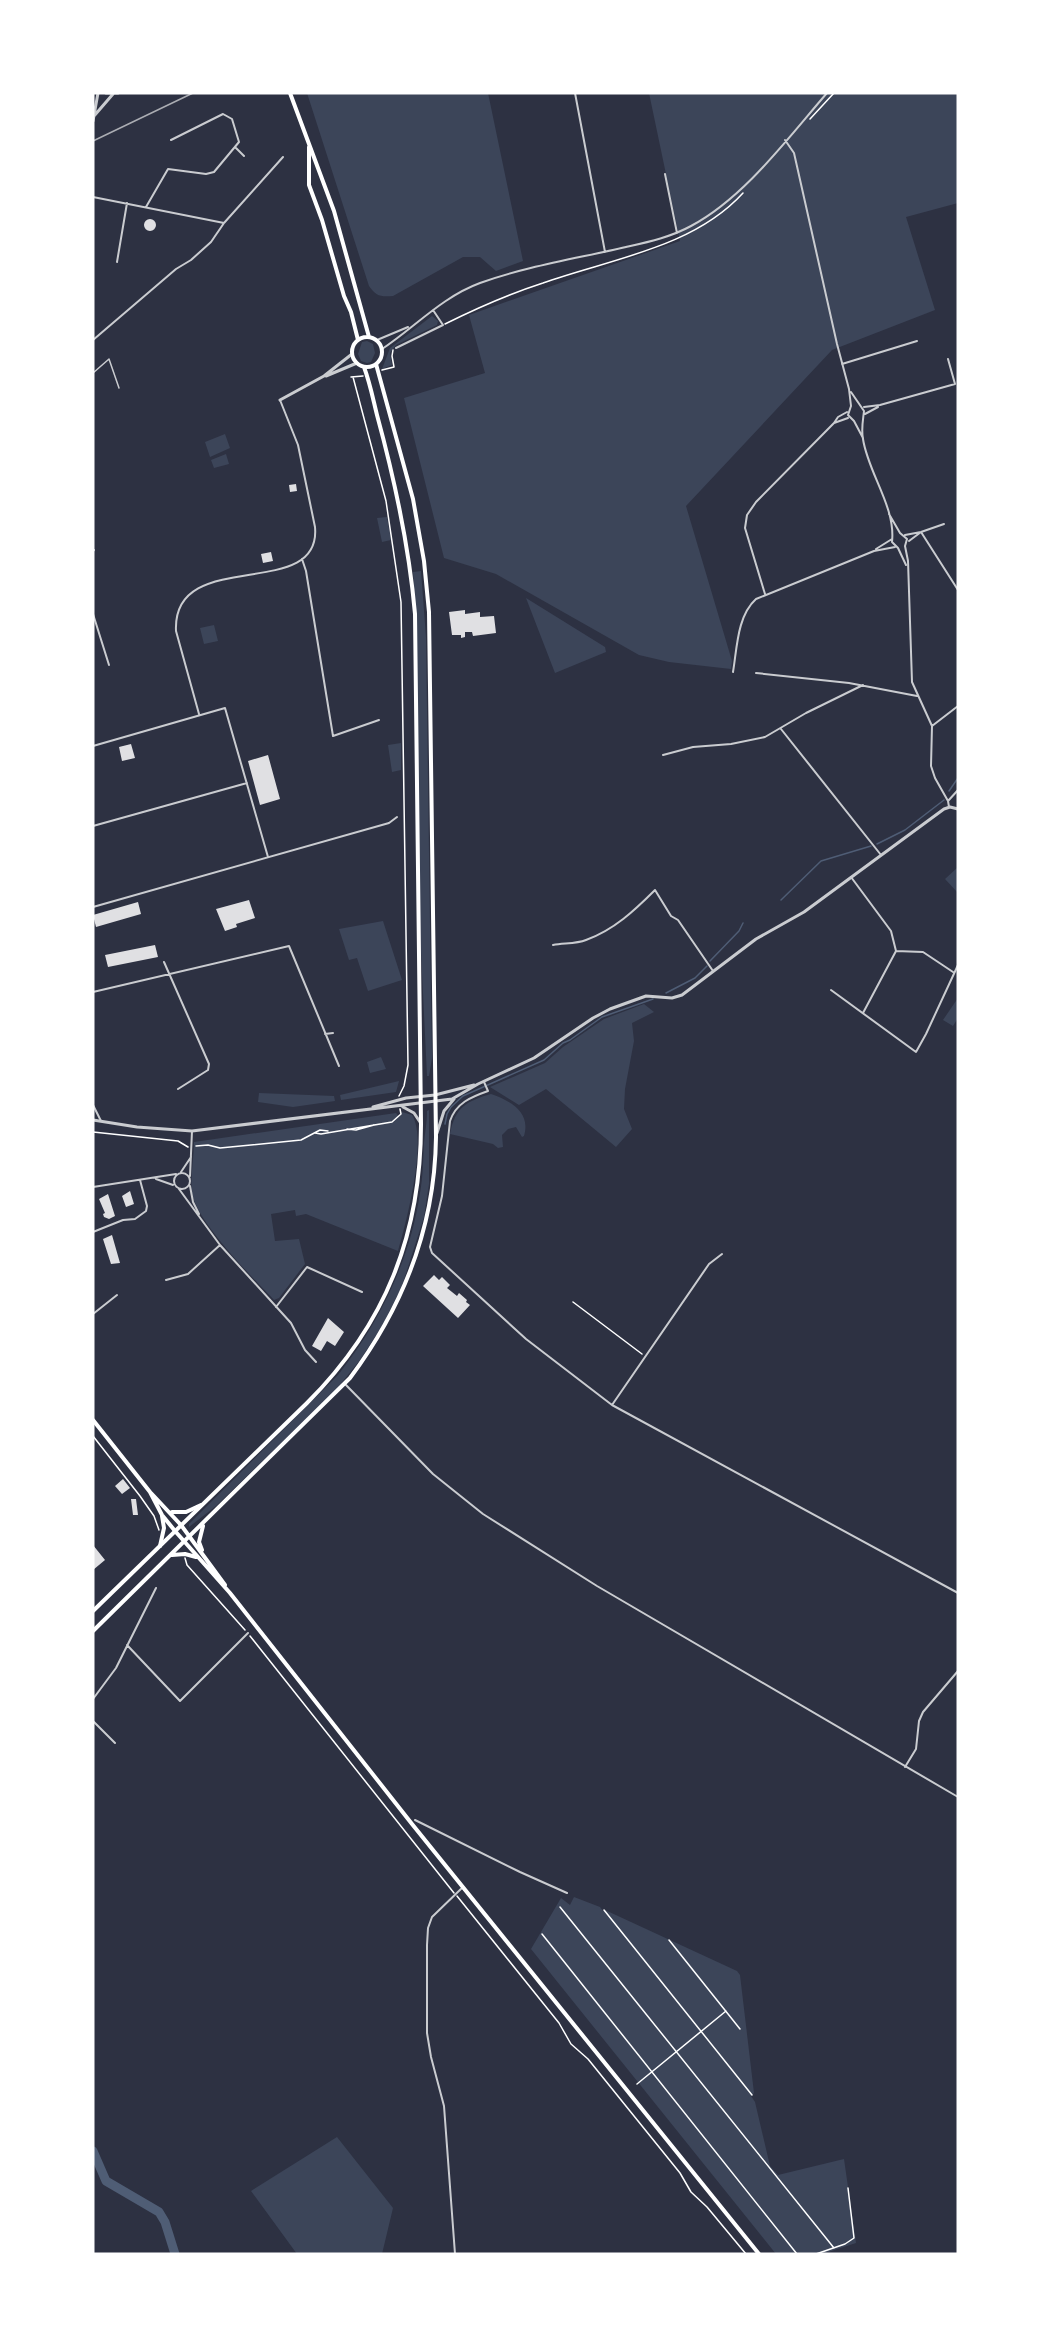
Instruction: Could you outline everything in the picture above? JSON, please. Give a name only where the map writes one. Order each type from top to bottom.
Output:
[{"type":"main road","points":[[290,93],[337,220],[369,337]]},
{"type":"main road","points":[[93,1611],[329,1380],[353,1350],[374,1317],[396,1272],[412,1221],[419,1178],[421,1096],[413,597],[399,498],[373,394],[364,367],[357,363],[352,354],[358,340],[309,185],[309,143]]},
{"type":"main road","points":[[93,1631],[345,1384],[384,1327],[410,1273],[429,1207],[435,1172],[436,1137],[428,602],[423,552],[413,499],[376,364],[382,349],[377,340],[369,337],[358,340]]},
{"type":"main road","points":[[364,367],[376,364]]},
{"type":"main road","points":[[93,1420],[150,1492],[162,1515],[230,1593]]},
{"type":"main road","points":[[150,1492],[155,1494],[171,1511],[230,1593],[759,2254]]},
{"type":"main road","points":[[171,1511],[181,1514],[202,1504]]},
{"type":"main road","points":[[160,1546],[163,1535],[162,1515]]},
{"type":"main road","points":[[203,1554],[199,1542],[200,1532],[205,1522]]},
{"type":"main road","points":[[171,1555],[189,1554],[198,1558]]},
{"type":"street","points":[[93,118],[98,93]]},
{"type":"street","points":[[106,93],[118,93]]},
{"type":"street","points":[[575,93],[605,252]]},
{"type":"street","points":[[382,349],[454,295],[483,282],[605,252],[692,226],[726,203],[827,93]]},
{"type":"street","points":[[93,118],[114,94]]},
{"type":"street","points":[[146,207],[168,169],[206,174],[214,172],[239,142],[232,119],[223,114],[171,140]]},
{"type":"street","points":[[765,594],[746,535],[747,515],[756,502],[838,417],[847,412],[850,406],[849,389],[794,153],[785,140]]},
{"type":"street","points":[[236,148],[244,156]]},
{"type":"street","points":[[93,340],[211,242],[224,223],[283,157]]},
{"type":"street","points":[[665,174],[677,232]]},
{"type":"street","points":[[93,198],[224,223]]},
{"type":"street","points":[[117,262],[127,203]]},
{"type":"street","points":[[396,348],[443,325],[433,309]]},
{"type":"street","points":[[377,340],[411,326]]},
{"type":"street","points":[[842,364],[916,341]]},
{"type":"street","points":[[199,714],[176,631],[176,620],[182,601],[194,590],[206,584],[292,566],[302,559],[313,545],[315,527],[298,445],[280,400],[324,376],[352,354]]},
{"type":"street","points":[[93,373],[109,359],[119,388]]},
{"type":"street","points":[[862,408],[955,384],[948,359]]},
{"type":"street","points":[[324,376],[357,363]]},
{"type":"street","points":[[849,389],[864,415]]},
{"type":"street","points":[[850,406],[858,405]]},
{"type":"street","points":[[880,405],[864,415],[862,419],[863,438],[872,472],[889,514],[900,533],[904,535],[944,524]]},
{"type":"street","points":[[847,412],[863,438]]},
{"type":"street","points":[[834,423],[849,418]]},
{"type":"street","points":[[854,421],[862,419]]},
{"type":"street","points":[[889,514],[892,538],[907,566]]},
{"type":"street","points":[[921,532],[905,546],[912,682],[932,726],[931,766],[949,807]]},
{"type":"street","points":[[921,532],[958,590]]},
{"type":"street","points":[[874,551],[900,533]]},
{"type":"street","points":[[904,535],[907,542]]},
{"type":"street","points":[[733,672],[744,616],[751,603],[765,594],[874,551],[905,546]]},
{"type":"street","points":[[302,559],[306,571],[333,736],[379,720]]},
{"type":"street","points":[[93,616],[109,665]]},
{"type":"street","points":[[756,673],[863,685],[918,696]]},
{"type":"street","points":[[663,755],[705,745],[751,741],[781,729],[806,713],[863,685]]},
{"type":"street","points":[[932,726],[958,706]]},
{"type":"street","points":[[93,746],[225,708],[267,857]]},
{"type":"street","points":[[781,729],[881,855]]},
{"type":"street","points":[[93,826],[247,783]]},
{"type":"street","points":[[948,801],[958,790]]},
{"type":"street","points":[[371,1108],[478,1084],[485,1085],[539,1055],[603,1012],[641,997],[679,996],[758,938],[796,917],[949,807],[958,809]]},
{"type":"street","points":[[93,907],[389,823],[397,817]]},
{"type":"street","points":[[851,877],[891,931],[897,951],[863,1013]]},
{"type":"street","points":[[553,945],[583,941],[606,930],[633,912],[655,890],[671,916],[678,920],[713,971]]},
{"type":"street","points":[[93,992],[289,946],[339,1066]]},
{"type":"street","points":[[897,951],[920,951],[954,972]]},
{"type":"street","points":[[164,962],[209,1064],[208,1070],[178,1089]]},
{"type":"street","points":[[831,990],[916,1052],[958,965]]},
{"type":"street","points":[[325,1034],[333,1032]]},
{"type":"street","points":[[93,1120],[192,1131],[435,1102],[455,1098],[478,1084]]},
{"type":"street","points":[[485,1085],[488,1091],[463,1102],[449,1125],[442,1196],[431,1250],[526,1339],[612,1405],[958,1593]]},
{"type":"street","points":[[436,1137],[444,1113],[455,1098]]},
{"type":"street","points":[[93,1105],[93,1114]]},
{"type":"street","points":[[93,1105],[102,1122]]},
{"type":"street","points":[[401,1106],[414,1113],[421,1124]]},
{"type":"street","points":[[192,1131],[189,1185],[200,1217]]},
{"type":"street","points":[[93,1187],[176,1174],[191,1157]]},
{"type":"street","points":[[180,1172],[187,1174],[190,1178]]},
{"type":"street","points":[[175,1186],[176,1174]]},
{"type":"street","points":[[153,1178],[179,1189],[220,1245],[291,1323],[305,1350],[316,1362]]},
{"type":"street","points":[[93,1232],[123,1220],[135,1219],[146,1211],[147,1206],[140,1180]]},
{"type":"street","points":[[179,1189],[189,1185]]},
{"type":"street","points":[[166,1280],[188,1274],[220,1245]]},
{"type":"street","points":[[612,1405],[709,1264],[722,1254]]},
{"type":"street","points":[[276,1307],[307,1267],[362,1292]]},
{"type":"street","points":[[93,1314],[117,1295]]},
{"type":"street","points":[[345,1384],[433,1474],[483,1514],[597,1586],[958,1797]]},
{"type":"street","points":[[93,1699],[116,1668],[156,1588]]},
{"type":"street","points":[[127,1646],[180,1701],[248,1633]]},
{"type":"street","points":[[905,1767],[916,1749],[919,1721],[923,1712],[958,1671]]},
{"type":"street","points":[[93,1721],[115,1743]]},
{"type":"street","points":[[416,1820],[567,1893]]},
{"type":"street","points":[[454,2254],[444,2106],[430,2057],[426,1992],[429,1928],[435,1914],[463,1887]]},
{"type":"path","points":[[805,125],[834,93]]},
{"type":"path","points":[[352,377],[386,501],[401,602],[408,1065],[399,1100]]},
{"type":"path","points":[[93,1132],[178,1142],[186,1147],[250,1146],[301,1140],[315,1133],[321,1134],[394,1121],[401,1114],[401,1106]]},
{"type":"path","points":[[573,1302],[645,1357]]},
{"type":"path","points":[[93,1436],[140,1496],[154,1516],[158,1529],[163,1535]]},
{"type":"path","points":[[181,1554],[187,1565],[248,1633],[559,2023],[571,2044],[588,2059],[674,2165],[693,2194],[747,2254]]},
{"type":"path","points":[[560,1907],[834,2248]]},
{"type":"path","points":[[604,1910],[752,2095]]},
{"type":"path","points":[[542,1934],[797,2254]]},
{"type":"path","points":[[669,1940],[740,2029]]},
{"type":"path","points":[[637,2084],[726,2011]]},
{"type":"path","points":[[816,2254],[854,2238],[848,2188]]},
{"type":"shaded area","points":[[307,93],[488,93],[523,261],[496,271],[480,257],[463,257],[393,296],[376,294],[369,286]]},
{"type":"shaded area","points":[[649,93],[958,93],[958,203],[906,217],[935,310],[832,350],[686,506],[732,661],[731,669],[669,662],[639,655],[496,574],[444,558],[404,398],[485,373],[469,315],[680,241]]},
{"type":"shaded area","points":[[432,316],[438,321],[437,325],[396,345],[390,353],[392,365],[382,369],[390,348]]},
{"type":"shaded area","points":[[367,341],[373,344],[375,353],[371,362],[367,363],[361,361],[358,354],[362,342]]},
{"type":"shaded area","points":[[225,434],[230,448],[210,457],[205,442]]},
{"type":"shaded area","points":[[226,454],[229,464],[214,468],[211,460]]},
{"type":"shaded area","points":[[387,517],[391,540],[382,542],[377,518]]},
{"type":"shaded area","points":[[421,571],[426,637],[432,1058],[429,1076],[427,1076],[420,931],[417,630],[413,572]]},
{"type":"shaded area","points":[[526,598],[605,647],[606,652],[555,673]]},
{"type":"shaded area","points":[[214,625],[218,641],[204,644],[200,628]]},
{"type":"shaded area","points":[[401,743],[401,770],[392,772],[388,745]]},
{"type":"shaded area","points":[[958,867],[958,893],[945,879]]},
{"type":"shaded area","points":[[383,921],[402,980],[368,991],[357,958],[349,960],[339,929]]},
{"type":"shaded area","points":[[958,998],[958,1018],[953,1026],[943,1020]]},
{"type":"shaded area","points":[[644,1004],[654,1012],[632,1023],[634,1041],[625,1089],[624,1109],[632,1129],[616,1147],[546,1089],[519,1105],[490,1087],[545,1063],[563,1047],[604,1019]]},
{"type":"shaded area","points":[[381,1057],[386,1069],[370,1073],[367,1062]]},
{"type":"shaded area","points":[[399,1081],[396,1092],[341,1100],[340,1095]]},
{"type":"shaded area","points":[[259,1093],[334,1096],[335,1101],[293,1107],[258,1102]]},
{"type":"shaded area","points":[[491,1094],[506,1100],[522,1114],[525,1120],[524,1136],[522,1137],[516,1127],[508,1129],[502,1135],[503,1147],[498,1148],[493,1144],[450,1134],[455,1117],[463,1106]]},
{"type":"shaded area","points":[[429,1110],[429,1184],[424,1217],[402,1286],[384,1323],[360,1360],[335,1391],[216,1506],[189,1527],[189,1524],[338,1375],[380,1312],[401,1266],[415,1218],[422,1181],[427,1111]]},
{"type":"shaded area","points":[[402,1112],[412,1115],[418,1143],[414,1182],[398,1251],[306,1214],[296,1216],[295,1210],[271,1214],[275,1241],[299,1239],[305,1264],[279,1298],[274,1300],[227,1249],[196,1205],[192,1193],[194,1142],[396,1113],[399,1117]]},
{"type":"shaded area","points":[[574,1897],[737,1971],[740,1975],[754,2093],[751,2096],[755,2102],[770,2166],[778,2175],[844,2159],[856,2243],[822,2254],[776,2254],[531,1949],[561,1898],[570,1905]]},
{"type":"shaded area","points":[[337,2137],[393,2208],[382,2254],[297,2254],[251,2191]]},
{"type":"building","points":[[152,219],[156,225],[152,231],[148,231],[144,223]]},
{"type":"building","points":[[296,484],[297,491],[290,492],[289,485]]},
{"type":"building","points":[[271,552],[273,561],[263,563],[261,554]]},
{"type":"building","points":[[465,610],[465,614],[480,612],[480,617],[494,616],[496,633],[473,636],[472,632],[465,632],[465,637],[461,638],[461,635],[452,635],[449,612]]},
{"type":"building","points":[[131,744],[135,758],[122,761],[119,747]]},
{"type":"building","points":[[268,755],[280,799],[260,805],[248,761]]},
{"type":"building","points":[[249,900],[255,918],[236,924],[237,927],[225,931],[216,909]]},
{"type":"building","points":[[138,902],[141,914],[96,927],[93,915]]},
{"type":"building","points":[[155,945],[158,957],[108,967],[105,955]]},
{"type":"building","points":[[130,1191],[134,1204],[126,1207],[122,1196]]},
{"type":"building","points":[[108,1194],[115,1216],[109,1219],[104,1217],[105,1213],[99,1199]]},
{"type":"building","points":[[112,1235],[120,1263],[111,1264],[103,1239]]},
{"type":"building","points":[[434,1275],[439,1280],[442,1277],[450,1285],[447,1288],[457,1296],[459,1293],[470,1305],[458,1318],[423,1286]]},
{"type":"building","points":[[328,1318],[344,1332],[335,1346],[327,1341],[321,1351],[312,1346]]},
{"type":"building","points":[[123,1479],[130,1488],[122,1494],[115,1486]]},
{"type":"building","points":[[131,1499],[136,1499],[138,1515],[133,1515]]},
{"type":"building","points":[[93,1545],[105,1560],[93,1570]]},
{"type":"waterway","points":[[949,791],[958,778]]},
{"type":"waterway","points":[[877,844],[905,830],[944,800]]},
{"type":"waterway","points":[[781,900],[821,861],[871,846]]},
{"type":"waterway","points":[[710,961],[739,931],[743,923]]},
{"type":"waterway","points":[[666,993],[695,978],[707,966]]},
{"type":"waterway","points":[[445,1124],[451,1107],[463,1096],[544,1060],[563,1043],[602,1017],[653,999]]},
{"type":"waterway","points":[[93,2151],[106,2181],[159,2212],[165,2222],[175,2254]]},
{"type":"railway","points":[[93,141],[193,93]]}]
